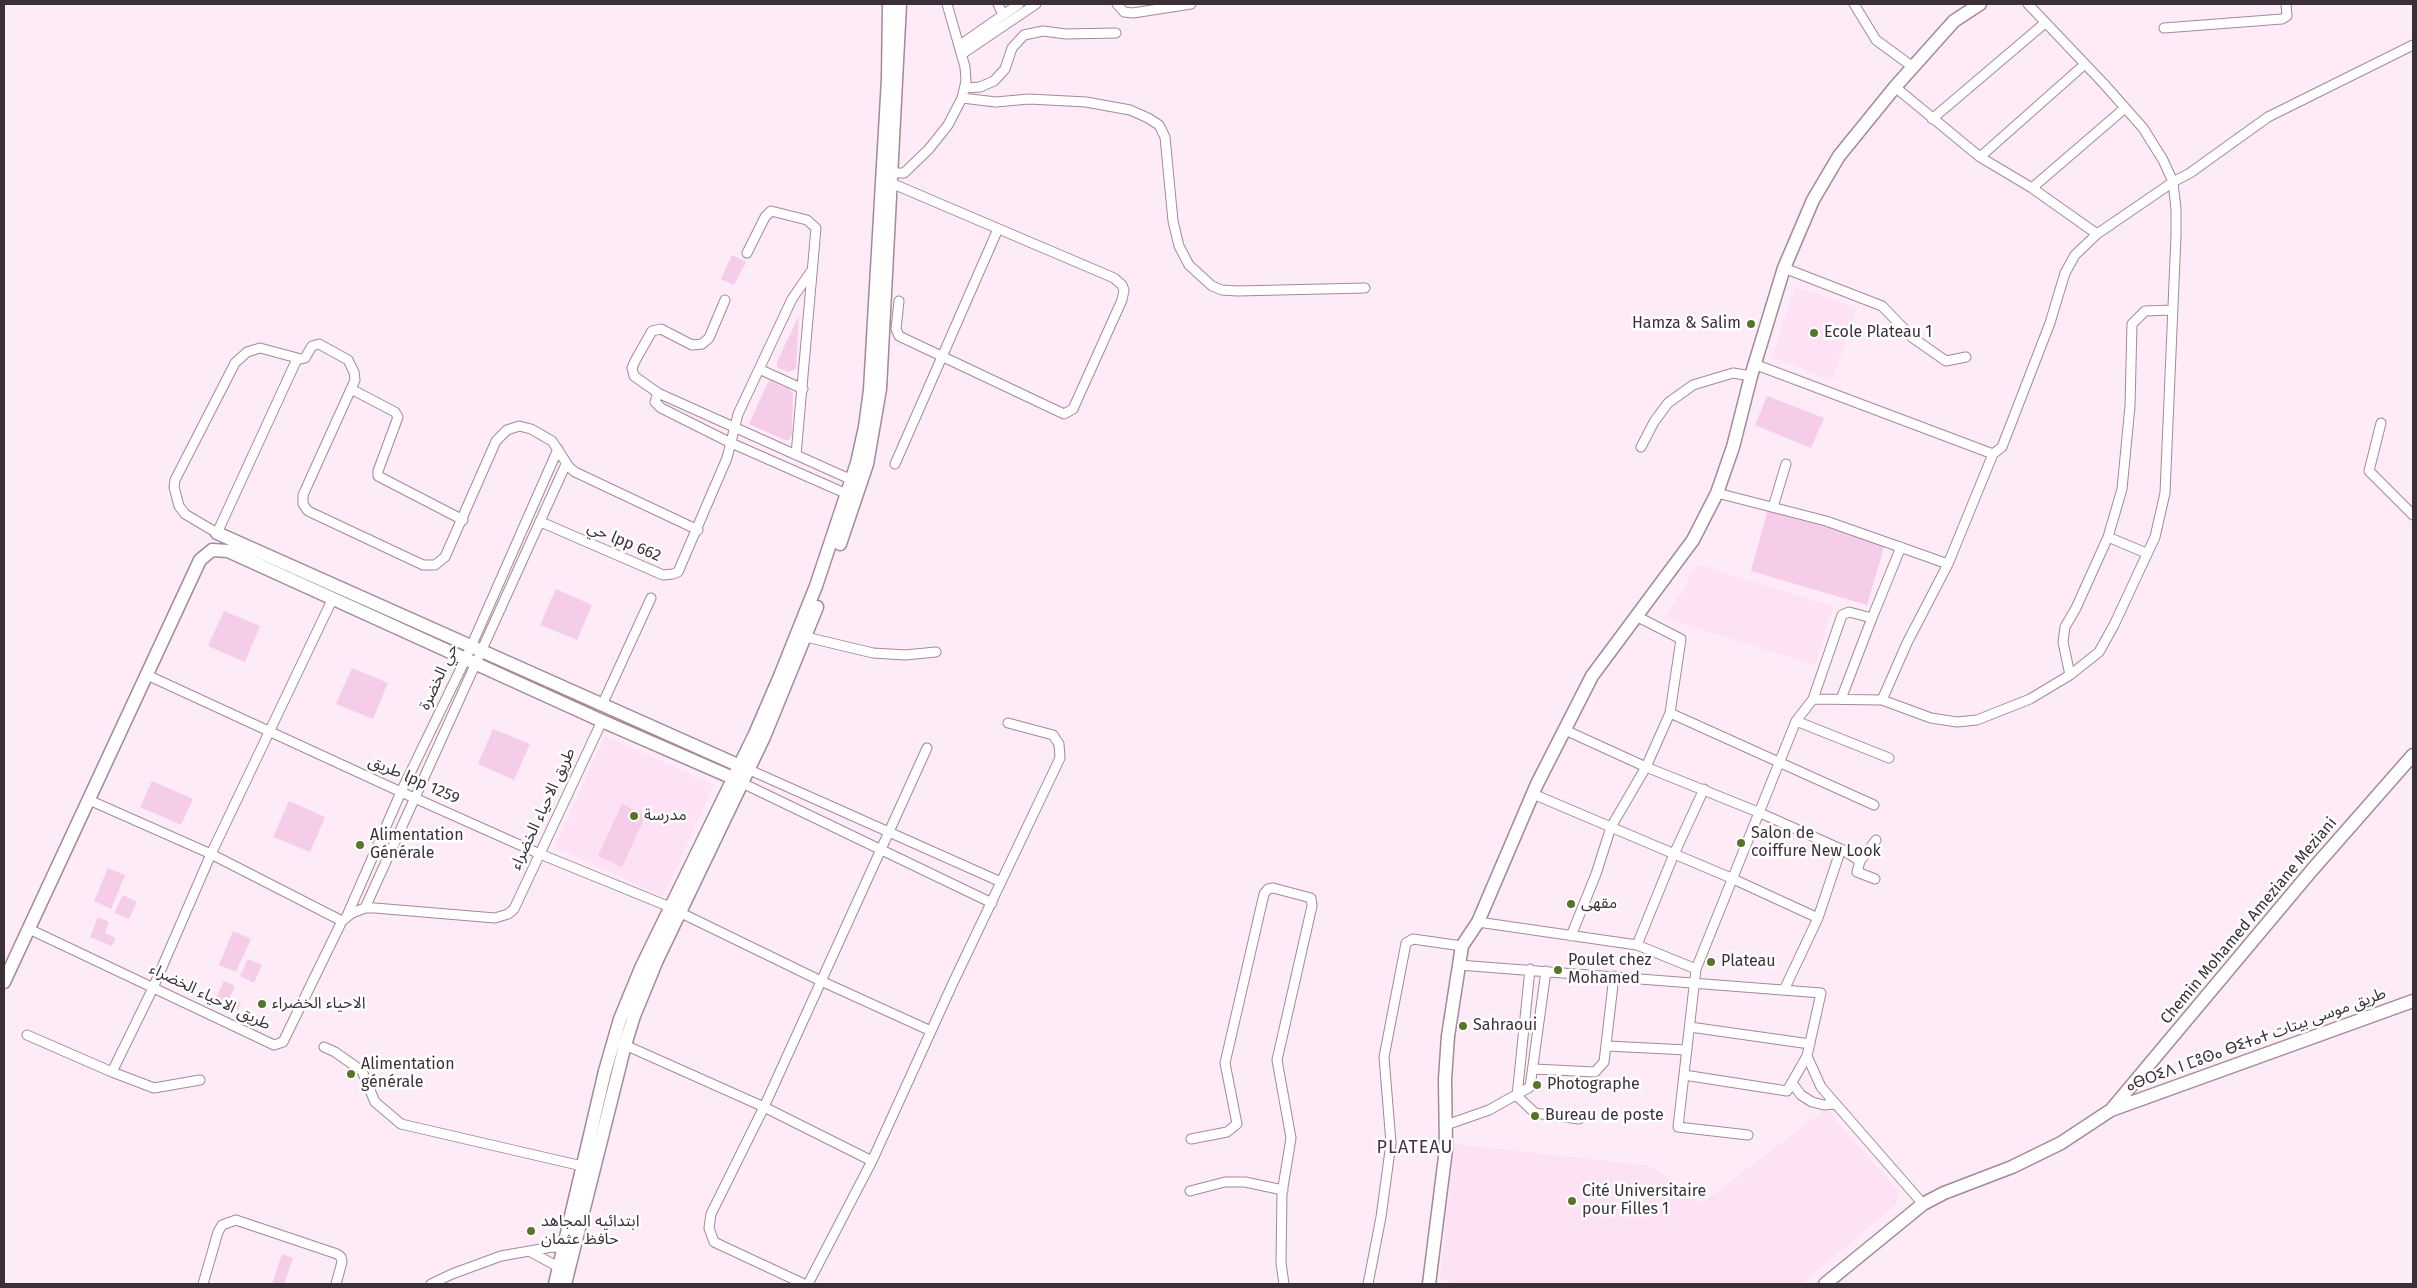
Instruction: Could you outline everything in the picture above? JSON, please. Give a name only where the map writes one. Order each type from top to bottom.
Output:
[{"type":"street","points":[[744,768],[805,616],[852,480],[865,427],[870,390],[888,79],[889,4]]},
{"type":"street","points":[[565,1284],[564,1270],[582,1166],[605,1071],[620,1020],[641,968],[675,910],[806,637],[856,500],[875,427],[882,370],[900,4]]},
{"type":"street","points":[[891,178],[904,173],[929,149],[948,125],[962,98],[966,74],[947,4]]},
{"type":"street","points":[[998,4],[1003,15]]},
{"type":"street","points":[[961,50],[1019,4]]},
{"type":"street","points":[[961,50],[1036,4]]},
{"type":"street","points":[[1116,4],[1124,12],[1133,13],[1191,4]]},
{"type":"street","points":[[1854,4],[1876,40],[1913,67]]},
{"type":"street","points":[[1429,1284],[1446,1149],[1445,1078],[1448,1036],[1462,946],[1478,922],[1533,794],[1592,676],[1693,540],[1717,493],[1733,447],[1752,370],[1784,268],[1813,200],[1839,156],[1895,87],[1954,21],[1980,4]]},
{"type":"street","points":[[1813,699],[1882,700],[1931,718],[1956,722],[1977,720],[2030,699],[2070,675],[2099,652],[2114,625],[2146,552],[2155,537],[2164,494],[2176,209],[2173,182],[2163,160],[2142,128],[2028,4]]},
{"type":"street","points":[[2164,28],[2282,19],[2287,16],[2286,4]]},
{"type":"street","points":[[1932,119],[2045,23]]},
{"type":"street","points":[[965,88],[980,87],[994,82],[1005,69],[1012,48],[1024,35],[1043,32],[1066,34],[1116,33]]},
{"type":"street","points":[[1882,700],[1907,643],[1948,564],[1993,454],[2002,447],[2050,322],[2065,273],[2075,255],[2097,234],[2173,182],[2190,174],[2268,116],[2413,45]]},
{"type":"street","points":[[1980,158],[2085,64]]},
{"type":"street","points":[[1895,87],[1980,158],[2032,188],[2097,234]]},
{"type":"street","points":[[962,98],[996,102],[1029,99],[1086,102],[1130,110],[1159,125],[1165,137],[1173,221],[1179,246],[1189,265],[1206,283],[1212,286],[1222,290],[1237,291],[1365,288]]},
{"type":"street","points":[[2032,188],[2125,108]]},
{"type":"street","points":[[891,178],[998,229],[1114,278],[1122,285],[1124,295],[1073,409],[1068,413],[1058,411],[899,336],[896,329],[899,301]]},
{"type":"street","points":[[746,254],[765,217],[775,211],[807,220],[814,224],[816,232],[796,455]]},
{"type":"street","points":[[895,464],[998,229]]},
{"type":"street","points":[[1784,268],[1882,306],[1913,338],[1946,360],[1966,357]]},
{"type":"street","name":"حي lpp 662","points":[[541,522],[668,576],[681,568],[698,530],[735,427],[759,369],[792,299],[812,270]]},
{"type":"street","points":[[725,300],[708,338],[702,344],[692,345],[661,329],[654,329],[649,333],[635,361],[632,372],[637,380],[658,392],[852,480]]},
{"type":"street","points":[[2070,675],[2063,642],[2065,627],[2076,608],[2108,537],[2122,489],[2130,406],[2132,324],[2145,311],[2173,310]]},
{"type":"street","points":[[698,530],[575,472],[566,464],[552,441],[526,426],[507,430],[496,441],[446,557],[435,565],[429,566],[414,561],[305,508],[302,495],[355,380],[354,372],[348,360],[319,344],[312,346],[305,358],[297,359],[260,348],[247,352],[240,357],[176,480],[176,496],[179,506],[185,514],[218,533],[474,655],[602,721],[738,781],[992,903]]},
{"type":"street","points":[[218,533],[297,359]]},
{"type":"street","points":[[759,369],[803,389]]},
{"type":"street","points":[[1641,447],[1654,422],[1668,403],[1693,385],[1733,373],[1752,370],[1993,454]]},
{"type":"street","points":[[351,389],[395,412],[398,417],[378,471],[378,476],[462,520]]},
{"type":"street","points":[[658,392],[655,399],[658,406],[730,444],[847,494]]},
{"type":"street","points":[[2381,423],[2369,471],[2413,515]]},
{"type":"street","name":"حي الخضرة","points":[[344,919],[401,792],[474,655],[558,449]]},
{"type":"street","points":[[89,800],[211,854],[344,919],[365,908],[415,798],[474,655],[541,522],[566,464]]},
{"type":"street","points":[[1773,507],[1786,464]]},
{"type":"street","points":[[1717,493],[1826,521],[1948,564]]},
{"type":"street","points":[[2108,537],[2146,552]]},
{"type":"street","points":[[1840,699],[1900,548]]},
{"type":"street","points":[[4,982],[198,565],[208,552],[223,550],[333,598],[602,705],[1001,882]]},
{"type":"street","points":[[112,1072],[153,988],[211,854],[333,598]]},
{"type":"street","points":[[602,705],[651,598]]},
{"type":"street","points":[[1748,1136],[1678,1127],[1696,969],[1731,878],[1796,721],[1813,699],[1842,615],[1849,612],[1872,618]]},
{"type":"street","points":[[1571,936],[1596,874],[1611,827],[1646,767],[1670,713],[1681,639],[1636,616]]},
{"type":"street","points":[[806,637],[873,653],[905,655],[936,652]]},
{"type":"street","name":"طريق lpp 1259","points":[[147,675],[540,854],[675,910],[821,981],[931,1031]]},
{"type":"street","points":[[1670,713],[1874,805]]},
{"type":"street","name":"طريق الاحياء الخضراء","points":[[365,908],[495,918],[514,909],[602,721]]},
{"type":"street","points":[[1796,721],[1890,758]]},
{"type":"street","points":[[808,1284],[872,1161],[1060,758],[1059,744],[1053,735],[1008,723]]},
{"type":"street","points":[[1565,730],[1646,767],[1758,812],[1841,849],[1860,861]]},
{"type":"street","points":[[804,1284],[714,1242],[709,1228],[711,1214],[764,1108],[927,748]]},
{"type":"street","name":"Chemin Mohamed Ameziane Meziani","points":[[2110,1110],[2312,870],[2413,755]]},
{"type":"street","points":[[1637,945],[1674,854],[1704,789]]},
{"type":"street","points":[[1533,794],[1731,878],[1818,918]]},
{"type":"street","points":[[1875,879],[1857,872],[1860,861],[1876,840]]},
{"type":"street","points":[[1784,990],[1818,918],[1841,849]]},
{"type":"street","points":[[1191,1139],[1227,1132],[1237,1124],[1225,1063],[1264,894],[1268,889],[1273,888],[1311,898],[1312,906],[1277,1060],[1291,1138],[1283,1190],[1281,1263],[1284,1284]]},
{"type":"street","points":[[568,1248],[624,1045],[675,910]]},
{"type":"street","name":"طريق الاحياء الخضراء","points":[[29,929],[274,1045],[283,1042],[344,919]]},
{"type":"street","points":[[1478,922],[1637,945],[1696,969]]},
{"type":"street","points":[[1368,1284],[1387,1182],[1391,1143],[1384,1057],[1406,943],[1413,939],[1462,946]]},
{"type":"street","points":[[1459,965],[1821,993],[1807,1056],[1788,1090],[1684,1075]]},
{"type":"street","points":[[1517,1096],[1530,969]]},
{"type":"street","points":[[1446,1125],[1489,1110],[1530,1087],[1534,1069],[1546,971]]},
{"type":"street","points":[[1534,1069],[1594,1072],[1604,1062],[1614,976]]},
{"type":"street","name":"ⴰⴱⵔⵉⴷ ⵏ ⵎⵓⵙⴰ ⴱⵉⵜⴰⵜ طريق موسى بيتات","points":[[2110,1110],[2413,1001]]},
{"type":"street","points":[[1690,1027],[1810,1044]]},
{"type":"street","points":[[27,1035],[154,1088],[200,1080]]},
{"type":"street","points":[[624,1045],[764,1108],[872,1161]]},
{"type":"street","points":[[1607,1046],[1687,1050]]},
{"type":"street","points":[[324,1047],[335,1052],[362,1071],[375,1102],[401,1124],[582,1166]]},
{"type":"street","points":[[1807,1056],[1821,1087],[1834,1104],[1923,1204]]},
{"type":"street","points":[[1792,1083],[1802,1095],[1812,1102],[1824,1105],[1834,1104]]},
{"type":"street","points":[[1517,1096],[1535,1113],[1579,1119]]},
{"type":"street","points":[[1825,1284],[1923,1204],[1944,1193],[2012,1167],[2060,1143],[2110,1110]]},
{"type":"street","points":[[1190,1191],[1225,1182],[1245,1182],[1283,1190]]},
{"type":"street","points":[[202,1284],[218,1232],[222,1225],[236,1220],[341,1256],[342,1262],[336,1284]]},
{"type":"street","points":[[431,1284],[488,1260],[529,1252],[568,1248]]},
{"type":"street","points":[[529,1252],[564,1270]]},
{"type":"street","points":[[555,1284],[564,1270]]},
{"type":"shaded area","points":[[732,255],[746,262],[734,285],[721,279]]},
{"type":"shaded area","name":"Ecole Plateau 1","points":[[1795,288],[1857,308],[1832,380],[1772,357]]},
{"type":"shaded area","points":[[799,315],[796,369],[788,372],[777,367],[777,362]]},
{"type":"shaded area","points":[[769,380],[790,390],[793,394],[792,434],[789,440],[749,424]]},
{"type":"shaded area","points":[[1767,396],[1824,418],[1811,448],[1755,425]]},
{"type":"shaded area","points":[[1768,509],[1885,544],[1867,605],[1751,571]]},
{"type":"shaded area","points":[[1698,565],[1833,606],[1815,665],[1665,618]]},
{"type":"shaded area","points":[[556,589],[592,605],[577,640],[540,625]]},
{"type":"shaded area","points":[[224,611],[260,626],[245,662],[208,646]]},
{"type":"shaded area","points":[[352,668],[388,683],[373,719],[336,704]]},
{"type":"shaded area","points":[[493,729],[530,744],[514,780],[478,764]]},
{"type":"shaded area","name":"مدرسة","points":[[605,736],[714,785],[663,896],[555,847]]},
{"type":"shaded area","points":[[152,781],[193,799],[181,825],[140,807]]},
{"type":"shaded area","points":[[289,801],[325,817],[310,852],[273,837]]},
{"type":"shaded area","points":[[622,804],[646,815],[622,867],[598,856]]},
{"type":"shaded area","points":[[108,868],[125,875],[111,909],[94,901]]},
{"type":"shaded area","points":[[123,895],[137,902],[129,919],[114,913]]},
{"type":"shaded area","points":[[98,917],[109,922],[105,933],[116,938],[112,946],[90,937]]},
{"type":"shaded area","points":[[233,931],[251,939],[236,972],[219,965]]},
{"type":"shaded area","points":[[248,959],[262,965],[254,983],[240,976]]},
{"type":"shaded area","points":[[224,981],[235,986],[230,997],[241,1002],[238,1010],[215,1000]]},
{"type":"shaded area","name":"Cité Universitaire pour Filles 1","points":[[1826,1109],[1897,1190],[1899,1197],[1895,1205],[1801,1284],[1449,1284],[1449,1280],[1440,1279],[1454,1144],[1649,1166],[1662,1173],[1701,1204]]},
{"type":"shaded area","points":[[282,1254],[293,1258],[284,1284],[272,1284]]},
{"type":"place","name":"Hamza & Salim","points":[[1751,324]]},
{"type":"place","name":"Ecole Plateau 1","points":[[1814,333]]},
{"type":"place","name":"مدرسة","points":[[634,816]]},
{"type":"place","name":"Salon de coiffure New Look","points":[[1741,843]]},
{"type":"place","name":"Alimentation Générale","points":[[360,845]]},
{"type":"place","name":"مقهى","points":[[1571,904]]},
{"type":"place","name":"Plateau","points":[[1711,962]]},
{"type":"place","name":"Poulet chez Mohamed","points":[[1558,970]]},
{"type":"place","name":"الاحياء الخضراء","points":[[262,1004]]},
{"type":"place","name":"Sahraoui","points":[[1463,1026]]},
{"type":"place","name":"Alimentation générale","points":[[351,1074]]},
{"type":"place","name":"Photographe","points":[[1537,1085]]},
{"type":"place","name":"Bureau de poste","points":[[1535,1116]]},
{"type":"place","name":"Cité Universitaire pour Filles 1","points":[[1572,1201]]},
{"type":"place","name":"ابتدائيه المجاهد حافظ عثمان","points":[[531,1231]]},
{"type":"district","name":"PLATEAU","points":[[1415,1148]]}]
